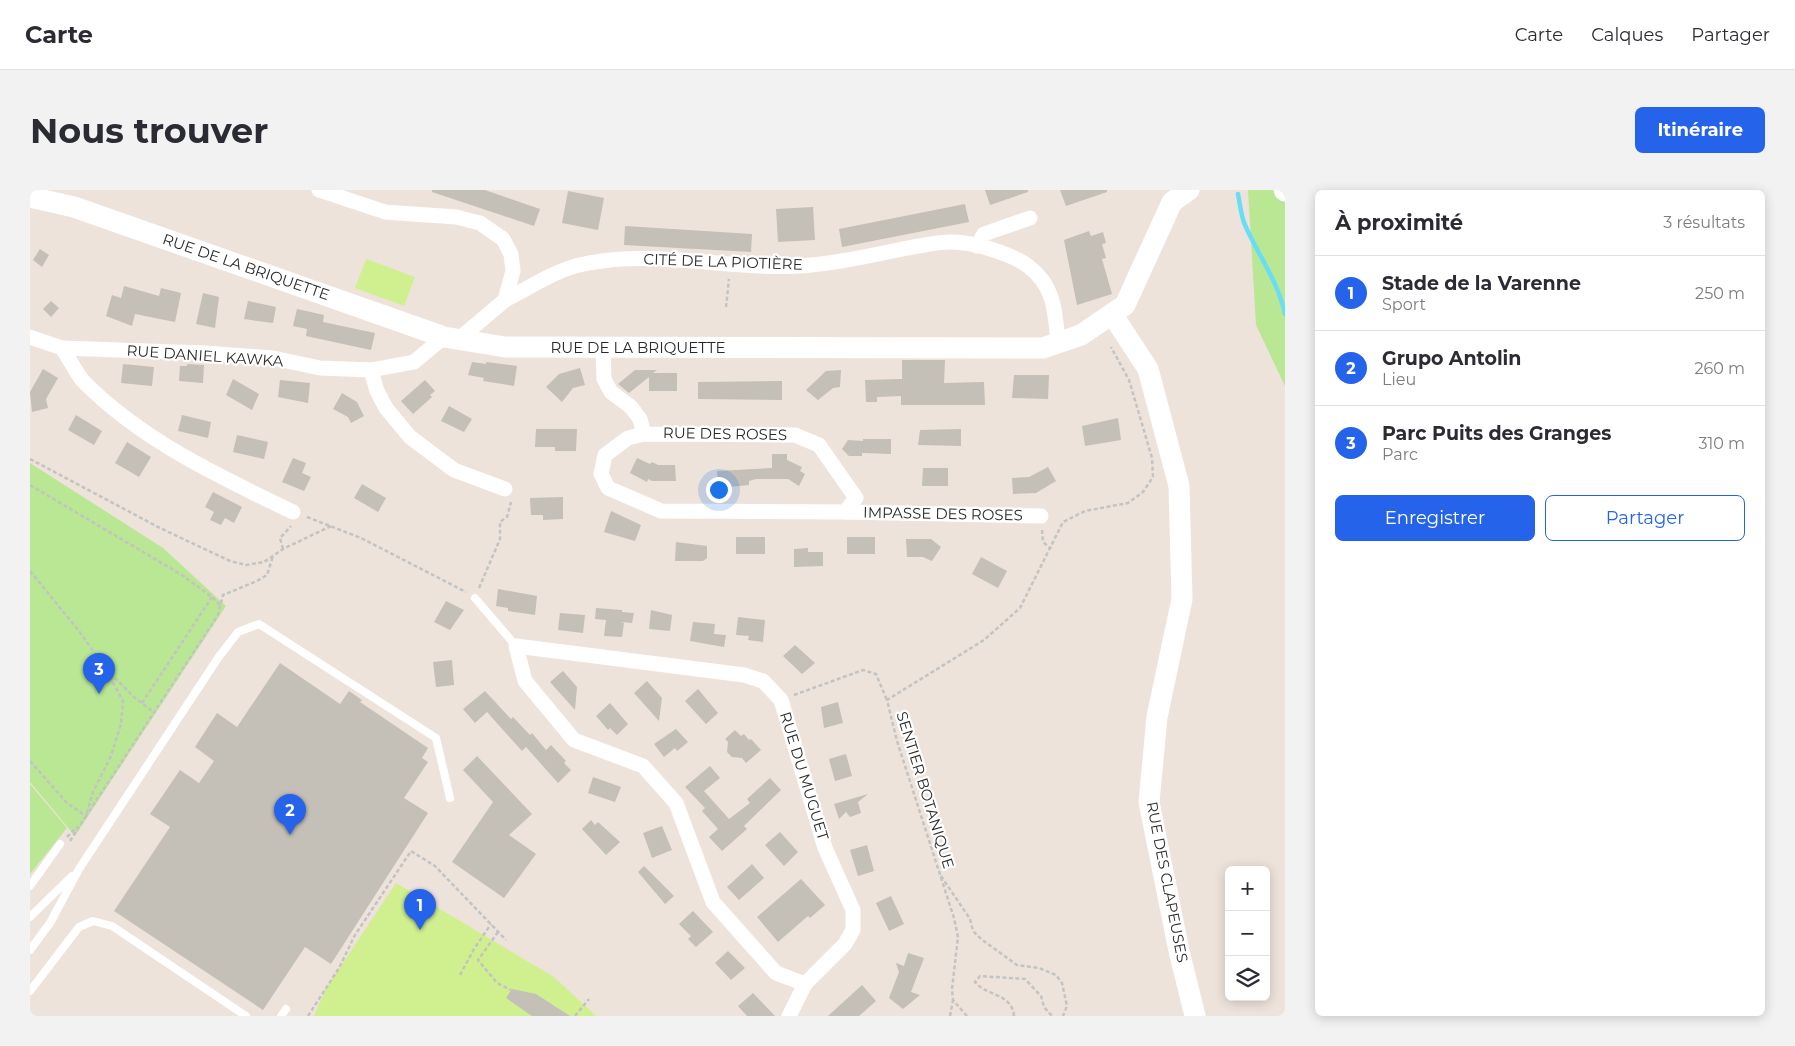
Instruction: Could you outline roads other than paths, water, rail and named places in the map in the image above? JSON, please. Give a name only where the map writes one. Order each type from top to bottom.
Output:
[{"type":"main road","name":"RUE DE LA BRIQUETTE","points":[[30,197],[74,207],[452,338],[505,347],[1043,348],[1081,335],[1125,305],[1172,202],[1189,190]]},
{"type":"main road","name":"RUE DES CLAPEUSES","points":[[1105,319],[1148,370],[1179,486],[1182,599],[1157,717],[1149,802],[1179,951],[1195,1016]]},
{"type":"street","points":[[319,190],[386,212],[456,216],[480,223],[503,238],[511,254],[513,271],[506,300]]},
{"type":"street","points":[[977,246],[984,234],[1030,218]]},
{"type":"street","name":"CITÉ DE LA PIOTIÈRE","points":[[452,338],[506,300],[552,275],[591,262],[618,258],[730,265],[799,266],[938,243],[964,243],[1007,255],[1027,265],[1044,281],[1054,304],[1058,343]]},
{"type":"street","name":"RUE DANIEL KAWKA","points":[[30,337],[65,348],[273,358],[320,368],[371,370],[414,362],[452,338]]},
{"type":"street","points":[[65,348],[84,382],[142,431],[224,479],[293,512]]},
{"type":"street","name":"RUE DES ROSES","points":[[603,348],[604,379],[611,392],[631,407],[640,419],[644,434]]},
{"type":"street","points":[[371,370],[377,391],[386,408],[410,436],[454,470],[509,492]]},
{"type":"street","name":"RUE DES ROSES","points":[[644,434],[794,435],[819,445],[856,498],[845,512],[661,511],[608,488],[602,474],[605,455],[628,438],[644,434]]},
{"type":"street","name":"IMPASSE DES ROSES","points":[[845,512],[1041,516]]},
{"type":"street","points":[[516,646],[525,681],[574,740],[643,766],[676,802],[713,902],[776,973],[805,984]]},
{"type":"street","name":"RUE DU MUGUET","points":[[516,646],[744,675],[763,681],[781,700],[825,848],[853,910],[853,930],[845,944],[805,984],[789,1016]]},
{"type":"lane","points":[[475,598],[516,646]]},
{"type":"lane","points":[[30,950],[50,923],[79,869],[218,658],[238,632],[259,624],[436,738],[450,798]]},
{"type":"lane","points":[[30,886],[60,844]]},
{"type":"lane","points":[[30,917],[79,869]]},
{"type":"lane","points":[[30,991],[79,927],[93,921],[112,926],[246,1016]]},
{"type":"waterway","points":[[1238,194],[1245,225],[1278,290],[1285,314]]},
{"type":"place","name":"Parc Puits des Granges","points":[[99,694]]},
{"type":"place","name":"Grupo Antolin","points":[[290,835]]},
{"type":"place","name":"Stade de la Varenne","points":[[420,930]]}]
